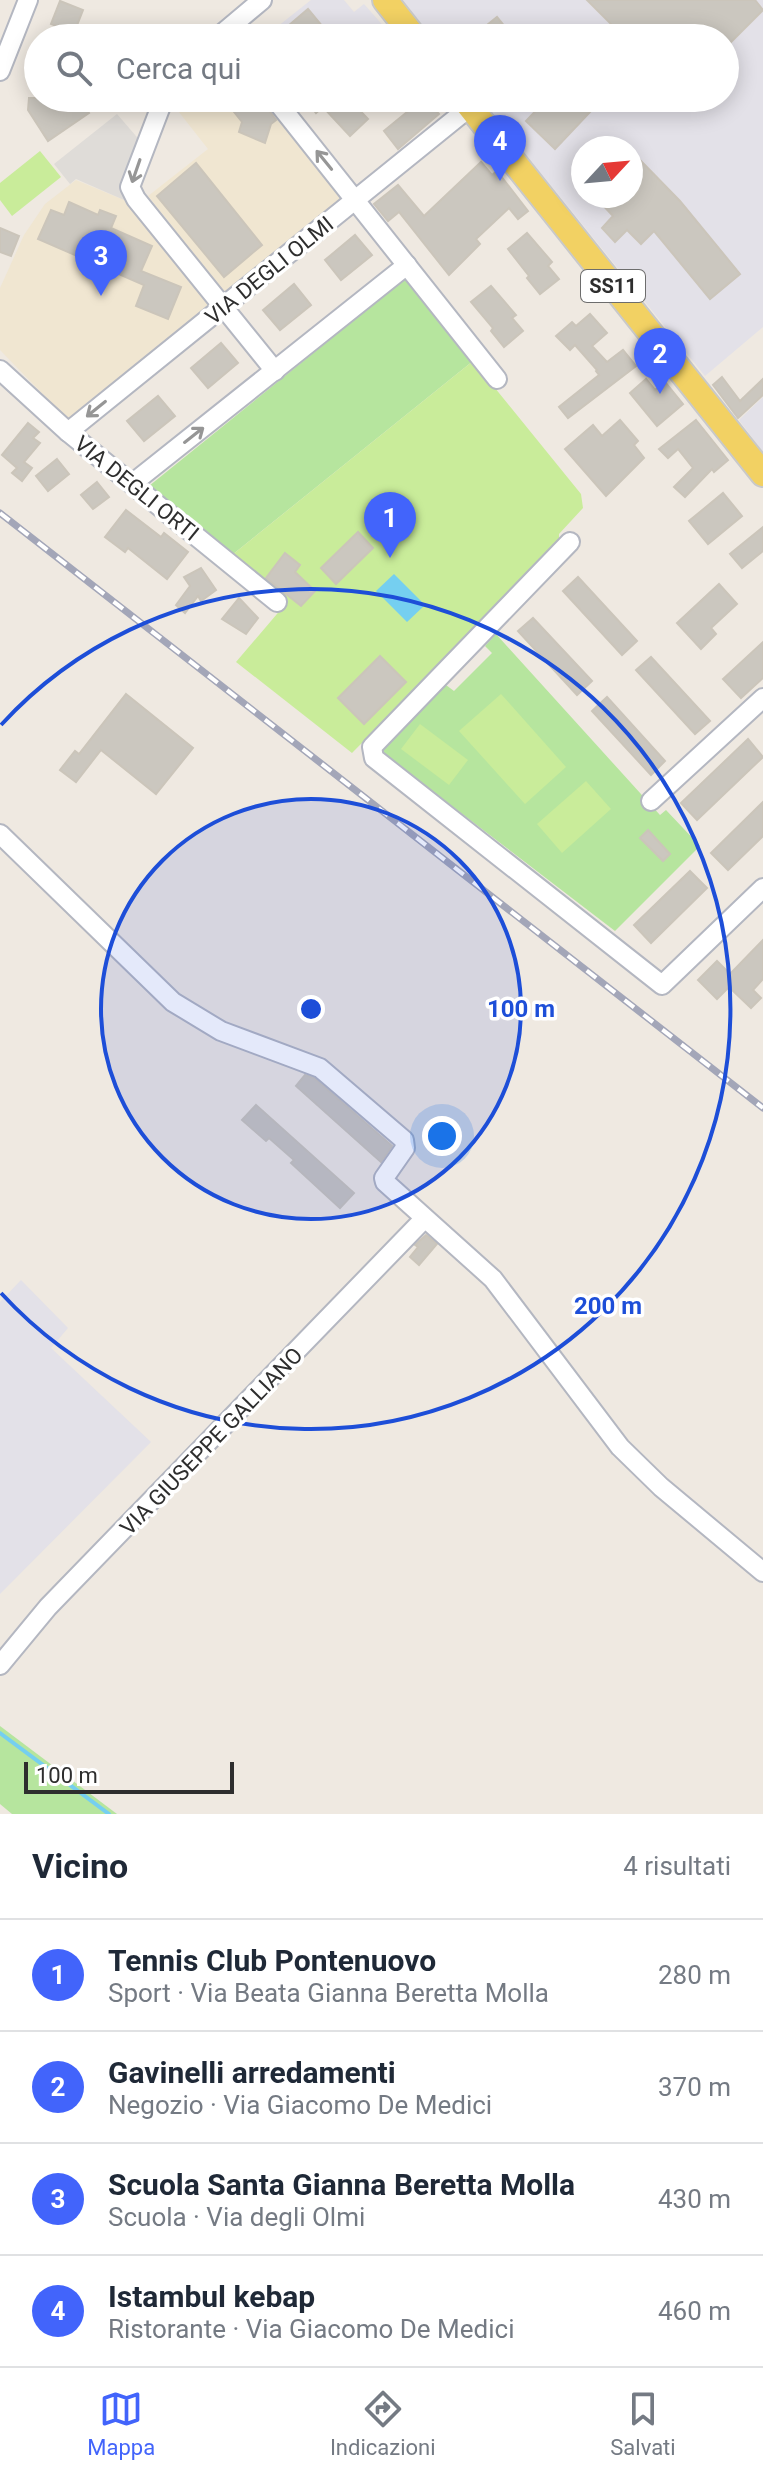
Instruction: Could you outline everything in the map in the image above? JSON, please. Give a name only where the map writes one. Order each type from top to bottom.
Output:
[{"type":"main road","points":[[385,0],[404,24]]},
{"type":"main road","name":"SS11","points":[[473,112],[763,474]]},
{"type":"street","points":[[0,71],[28,0]]},
{"type":"street","points":[[235,24],[262,0]]},
{"type":"street","points":[[159,112],[130,187],[136,199],[275,371]]},
{"type":"street","points":[[285,112],[497,379]]},
{"type":"street","name":"VIA DEGLI OLMI","points":[[68,432],[356,200],[456,112]]},
{"type":"street","points":[[133,483],[407,265]]},
{"type":"street","name":"VIA DEGLI ORTI","points":[[0,370],[68,432],[277,602]]},
{"type":"street","points":[[570,542],[372,747],[374,758],[662,985],[763,888]]},
{"type":"street","points":[[651,801],[763,698]]},
{"type":"street","points":[[0,834],[173,1002],[221,1031],[320,1068],[404,1140],[405,1148],[384,1178],[424,1219],[493,1279],[620,1447],[661,1487],[763,1572]]},
{"type":"street","name":"VIA GIUSEPPE GALLIANO","points":[[0,1665],[48,1607],[424,1219]]},
{"type":"shaded area","points":[[311,0],[344,0],[354,12],[364,4],[382,24],[281,24]]},
{"type":"shaded area","points":[[400,0],[763,0],[763,327],[705,376],[491,112],[739,112],[739,24],[420,24]]},
{"type":"shaded area","points":[[179,112],[278,112],[346,196],[225,293],[148,196],[208,149]]},
{"type":"shaded area","points":[[117,114],[142,143],[128,197],[124,200],[76,179],[70,184],[54,164]]},
{"type":"shaded area","points":[[76,180],[124,200],[208,305],[73,417],[65,417],[0,350],[0,288],[24,235],[45,204]]},
{"type":"shaded area","points":[[763,397],[763,452],[739,420]]},
{"type":"shaded area","points":[[21,1280],[68,1328],[51,1348],[151,1442],[0,1594],[0,1302]]},
{"type":"green space","points":[[40,151],[61,177],[12,216],[0,200],[0,183]]},
{"type":"green space","points":[[406,278],[473,361],[232,555],[149,486]]},
{"type":"green space","points":[[473,361],[581,494],[583,508],[559,534],[559,543],[352,753],[236,662],[288,601],[232,555]]},
{"type":"green space","points":[[496,634],[660,815],[666,810],[700,846],[615,931],[380,751],[446,685],[454,691],[492,653],[485,646]]},
{"type":"green space","points":[[501,694],[566,767],[525,804],[459,731]]},
{"type":"green space","points":[[420,724],[468,760],[449,785],[401,749]]},
{"type":"green space","points":[[586,781],[611,809],[562,853],[537,824]]},
{"type":"green space","points":[[0,1726],[117,1814],[12,1814],[0,1804]]},
{"type":"water","points":[[394,574],[425,605],[407,622],[376,591]]},
{"type":"building","points":[[587,0],[755,0],[763,10],[739,34],[739,24],[611,24]]},
{"type":"building","points":[[60,1],[83,10],[78,24],[51,24]]},
{"type":"building","points":[[308,9],[320,24],[290,24]]},
{"type":"building","points":[[497,17],[503,24],[488,24]]},
{"type":"building","points":[[29,112],[88,112],[89,113],[48,141]]},
{"type":"building","points":[[234,112],[270,112],[276,120],[271,124],[265,143],[239,132],[242,122]]},
{"type":"building","points":[[328,112],[361,112],[368,119],[350,136]]},
{"type":"building","points":[[407,112],[439,114],[398,149],[384,131]]},
{"type":"building","points":[[535,112],[590,112],[555,149],[526,121]]},
{"type":"building","points":[[481,162],[492,175],[497,171],[528,211],[518,219],[509,208],[476,239],[480,244],[449,275],[399,212],[388,221],[374,204],[398,185],[424,216]]},
{"type":"building","points":[[196,163],[262,245],[224,277],[157,196]]},
{"type":"building","points":[[643,163],[680,201],[740,274],[710,299],[654,231],[641,244],[627,230],[615,242],[602,228],[613,216],[606,208],[643,208]]},
{"type":"building","points":[[69,202],[98,215],[100,210],[116,216],[111,228],[152,246],[141,271],[181,287],[168,319],[136,306],[144,285],[38,239],[51,210],[64,215]]},
{"type":"building","points":[[0,228],[19,236],[11,256],[0,252]]},
{"type":"building","points":[[527,233],[552,262],[548,266],[559,279],[540,294],[508,249]]},
{"type":"building","points":[[355,235],[372,255],[341,280],[325,260]]},
{"type":"building","points":[[294,284],[311,305],[280,330],[263,310]]},
{"type":"building","points":[[491,286],[516,315],[512,318],[523,331],[504,347],[471,302]]},
{"type":"building","points":[[590,314],[607,333],[592,346],[607,362],[623,350],[636,366],[568,418],[559,407],[599,375],[575,345],[570,350],[556,336],[572,322],[576,326]]},
{"type":"building","points":[[221,343],[238,363],[208,388],[191,368]]},
{"type":"building","points":[[722,377],[740,401],[763,379],[763,395],[738,418],[713,385]]},
{"type":"building","points":[[646,379],[655,390],[665,382],[683,404],[657,426],[630,393]]},
{"type":"building","points":[[158,396],[175,416],[144,441],[127,421]]},
{"type":"building","points":[[620,420],[638,441],[634,445],[644,458],[606,496],[565,449],[593,425],[602,436]]},
{"type":"building","points":[[696,420],[728,460],[714,472],[712,469],[685,497],[674,487],[693,468],[678,449],[668,458],[659,449]]},
{"type":"building","points":[[28,423],[39,432],[33,438],[40,443],[24,462],[32,468],[22,481],[12,473],[17,468],[2,455]]},
{"type":"building","points":[[57,459],[69,474],[48,491],[36,476]]},
{"type":"building","points":[[97,482],[109,497],[93,509],[81,495]]},
{"type":"building","points":[[723,493],[742,516],[708,544],[689,521]]},
{"type":"building","points":[[126,510],[161,537],[164,533],[188,552],[167,579],[128,548],[125,552],[105,537]]},
{"type":"building","points":[[763,527],[763,551],[742,568],[730,554]]},
{"type":"building","points":[[358,532],[373,548],[336,584],[321,568]]},
{"type":"building","points":[[285,553],[300,565],[295,572],[315,591],[301,606],[266,578]]},
{"type":"building","points":[[201,568],[216,590],[201,601],[198,596],[185,613],[176,605],[190,586],[184,577]]},
{"type":"building","points":[[578,577],[637,641],[622,655],[563,591]]},
{"type":"building","points":[[719,584],[737,604],[711,628],[716,634],[701,649],[677,623]]},
{"type":"building","points":[[239,598],[258,618],[246,634],[222,619]]},
{"type":"building","points":[[533,618],[592,681],[577,695],[518,631]]},
{"type":"building","points":[[763,642],[763,678],[741,698],[723,679]]},
{"type":"building","points":[[380,656],[406,682],[364,724],[338,698]]},
{"type":"building","points":[[651,657],[710,721],[695,734],[636,670]]},
{"type":"building","points":[[126,694],[193,748],[156,794],[101,750],[76,782],[60,770],[75,751],[79,754]]},
{"type":"building","points":[[607,697],[665,761],[651,775],[592,711]]},
{"type":"building","points":[[748,739],[763,757],[697,820],[681,803]]},
{"type":"building","points":[[763,802],[763,836],[728,870],[711,853]]},
{"type":"building","points":[[648,830],[670,854],[663,861],[640,838]]},
{"type":"building","points":[[690,871],[707,888],[651,943],[634,925]]},
{"type":"building","points":[[763,940],[763,979],[753,990],[761,998],[751,1008],[729,987],[717,999],[698,980],[717,961],[730,974]]},
{"type":"building","points":[[305,1075],[314,1078],[392,1146],[381,1162],[296,1086]]},
{"type":"building","points":[[256,1105],[354,1193],[340,1208],[291,1163],[294,1160],[242,1120]]},
{"type":"building","points":[[426,1235],[437,1244],[419,1265],[410,1257],[418,1247],[415,1245]]},
{"type":"waterway","points":[[0,1733],[109,1814]]},
{"type":"railway","points":[[0,513],[763,1108]]},
{"type":"place","name":"Istambul kebap","points":[[500,181]]},
{"type":"place","name":"Scuola Santa Gianna Beretta Molla","points":[[101,296]]},
{"type":"place","name":"Gavinelli arredamenti","points":[[660,394]]},
{"type":"place","name":"Tennis Club Pontenuovo","points":[[390,558]]}]
